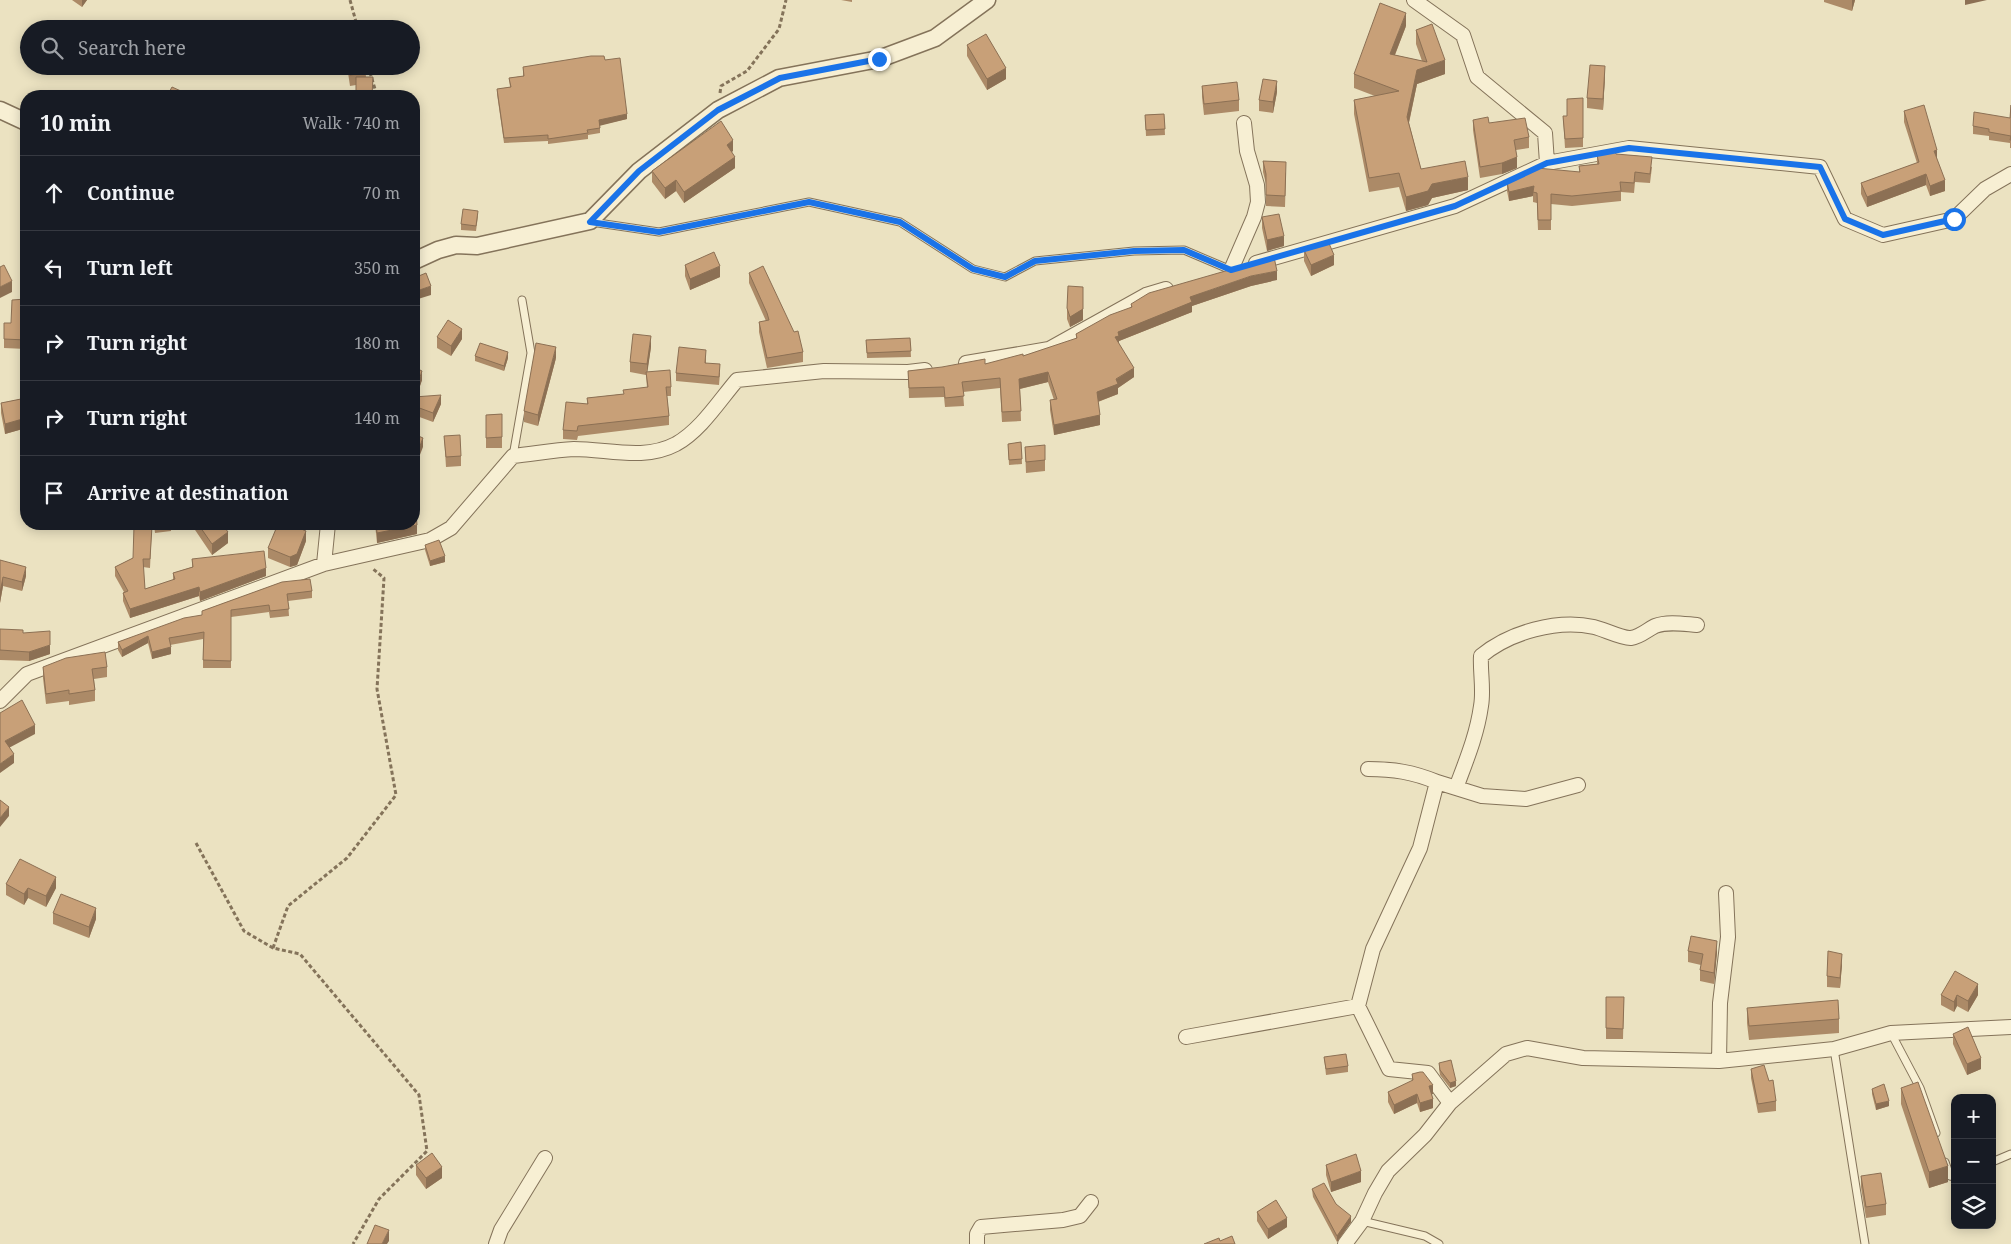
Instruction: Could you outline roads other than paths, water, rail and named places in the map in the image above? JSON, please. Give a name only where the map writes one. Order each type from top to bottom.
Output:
[{"type":"street","points":[[420,258],[438,250],[456,245],[476,246],[590,222],[639,171],[718,110],[780,78],[879,59],[935,38],[987,0]]},
{"type":"street","points":[[1414,0],[1463,35],[1477,77],[1545,133],[1547,163]]},
{"type":"street","points":[[0,110],[20,119]]},
{"type":"street","points":[[1231,270],[1254,217],[1258,202],[1257,185],[1247,151],[1244,122]]},
{"type":"street","points":[[1212,276],[1455,206],[1547,163],[1629,148],[1820,167],[1845,219],[1883,235],[1954,219],[1985,189],[2011,174]]},
{"type":"street","points":[[0,700],[27,674],[324,564],[430,540],[451,528],[513,456],[574,449],[616,453],[656,452],[677,444],[705,420],[736,380],[824,371],[908,372],[1048,349],[1146,295],[1184,284]]},
{"type":"street","points":[[324,564],[327,530]]},
{"type":"street","points":[[1456,788],[1472,745],[1482,704],[1481,656],[1494,645],[1513,636],[1540,629],[1579,623],[1608,630],[1629,638],[1642,634],[1656,626],[1674,623],[1697,625]]},
{"type":"street","points":[[1368,769],[1392,769],[1418,774],[1436,782],[1482,796],[1526,799],[1578,786]]},
{"type":"street","points":[[1436,782],[1420,848],[1373,949],[1358,1006],[1389,1069],[1428,1073],[1450,1103]]},
{"type":"street","points":[[1719,1061],[1720,1003],[1728,937],[1726,893]]},
{"type":"street","points":[[1186,1037],[1358,1006]]},
{"type":"street","points":[[1345,1244],[1362,1221],[1388,1171],[1425,1134],[1450,1103],[1506,1054],[1527,1048],[1583,1058],[1719,1061],[1834,1049],[1891,1033],[2011,1027]]},
{"type":"street","points":[[496,1244],[501,1230],[545,1158]]},
{"type":"street","points":[[977,1244],[977,1234],[982,1227],[1063,1220],[1080,1216],[1091,1202]]},
{"type":"lane","points":[[590,222],[659,232],[809,202],[900,222],[973,269],[1005,277],[1035,261],[1134,251],[1184,250],[1231,270]]},
{"type":"lane","points":[[513,456],[531,353],[522,300]]},
{"type":"lane","points":[[1891,1033],[1920,1088],[1938,1141]]},
{"type":"lane","points":[[1834,1049],[1865,1244]]},
{"type":"lane","points":[[1941,1150],[1951,1176]]},
{"type":"lane","points":[[1996,1160],[2011,1154]]},
{"type":"lane","points":[[1362,1221],[1425,1236],[1439,1244]]}]
